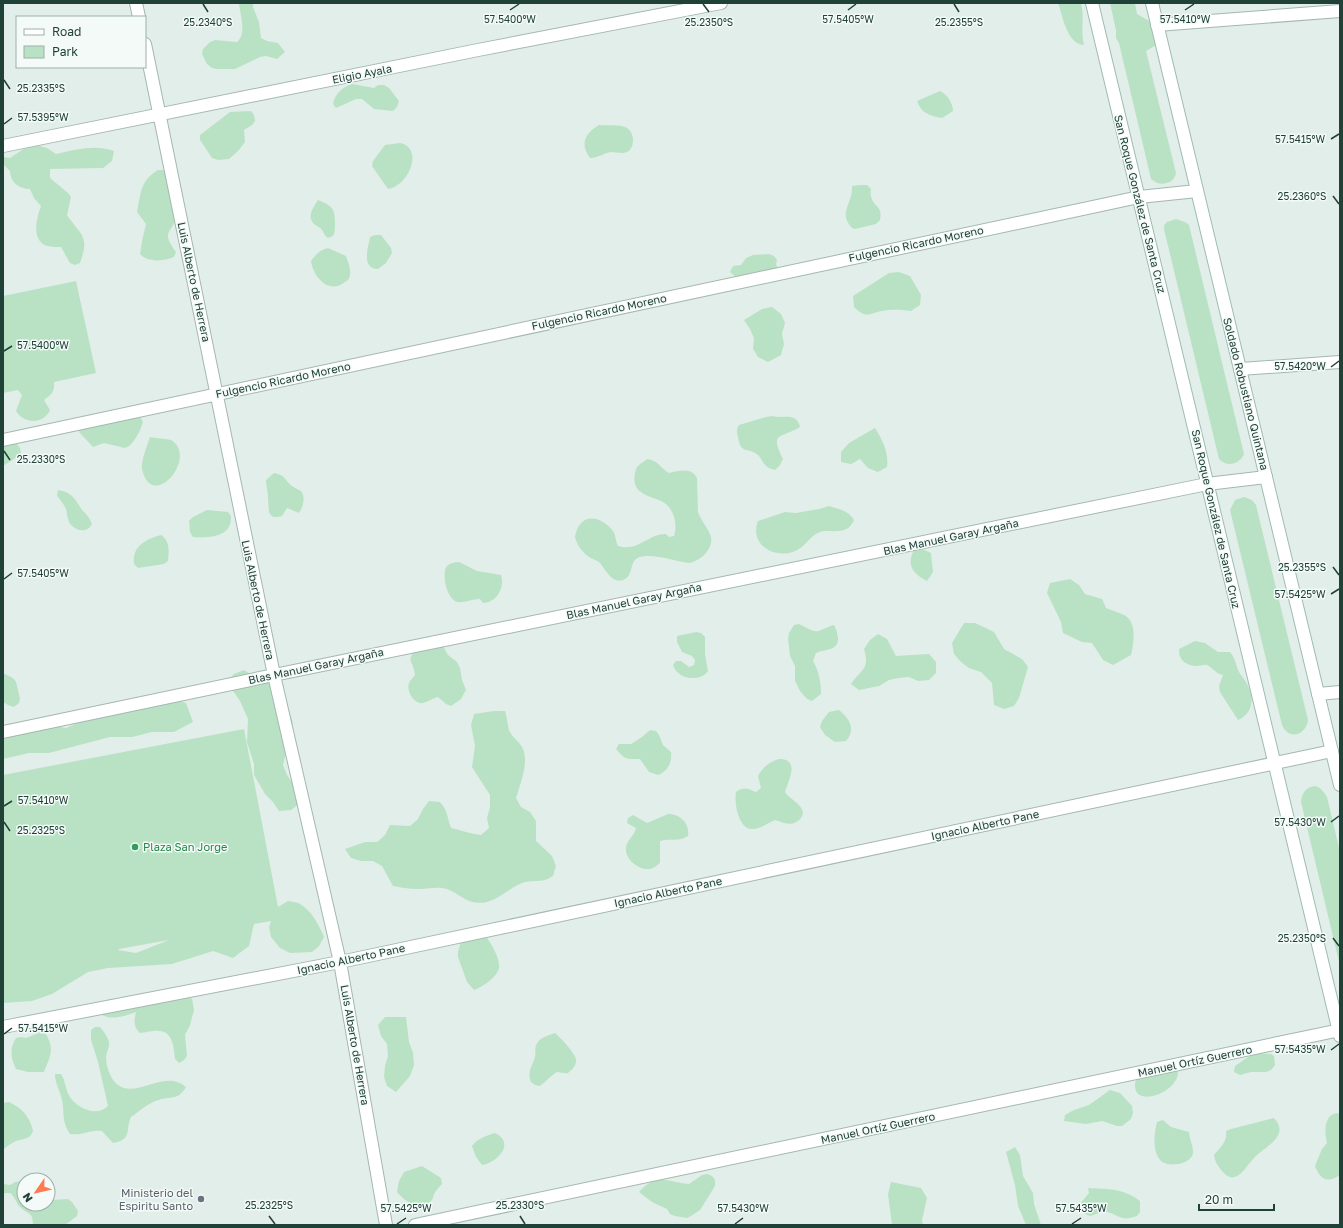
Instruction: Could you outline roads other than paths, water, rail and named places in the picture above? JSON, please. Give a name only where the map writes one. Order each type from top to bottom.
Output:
[{"type":"street","points":[[136,3],[139,16]]},
{"type":"street","name":"Eligio Ayala","points":[[3,146],[721,3]]},
{"type":"street","name":"San Roque González de Santa Cruz","points":[[1092,3],[1274,764],[1340,1032]]},
{"type":"street","name":"Soldado Robustiano Quintana","points":[[1152,3],[1340,785]]},
{"type":"street","points":[[1157,25],[1340,11]]},
{"type":"street","name":"Luis Alberto de Herrera","points":[[146,49],[274,675],[340,962],[386,1225]]},
{"type":"street","name":"Fulgencio Ricardo Moreno","points":[[3,440],[1139,197],[1197,191]]},
{"type":"street","points":[[1240,369],[1340,362]]},
{"type":"street","name":"Blas Manuel Garay Argaña","points":[[3,732],[1207,484],[1266,477]]},
{"type":"street","points":[[1318,694],[1340,692]]},
{"type":"street","name":"Ignacio Alberto Pane","points":[[3,1026],[340,962],[1332,751]]},
{"type":"street","name":"Manuel Ortíz Guerrero","points":[[415,1225],[1340,1032]]},
{"type":"place","name":"Plaza San Jorge","points":[[135,847]]},
{"type":"place","name":"Ministerio del Espiritu Santo","points":[[201,1199]]}]
